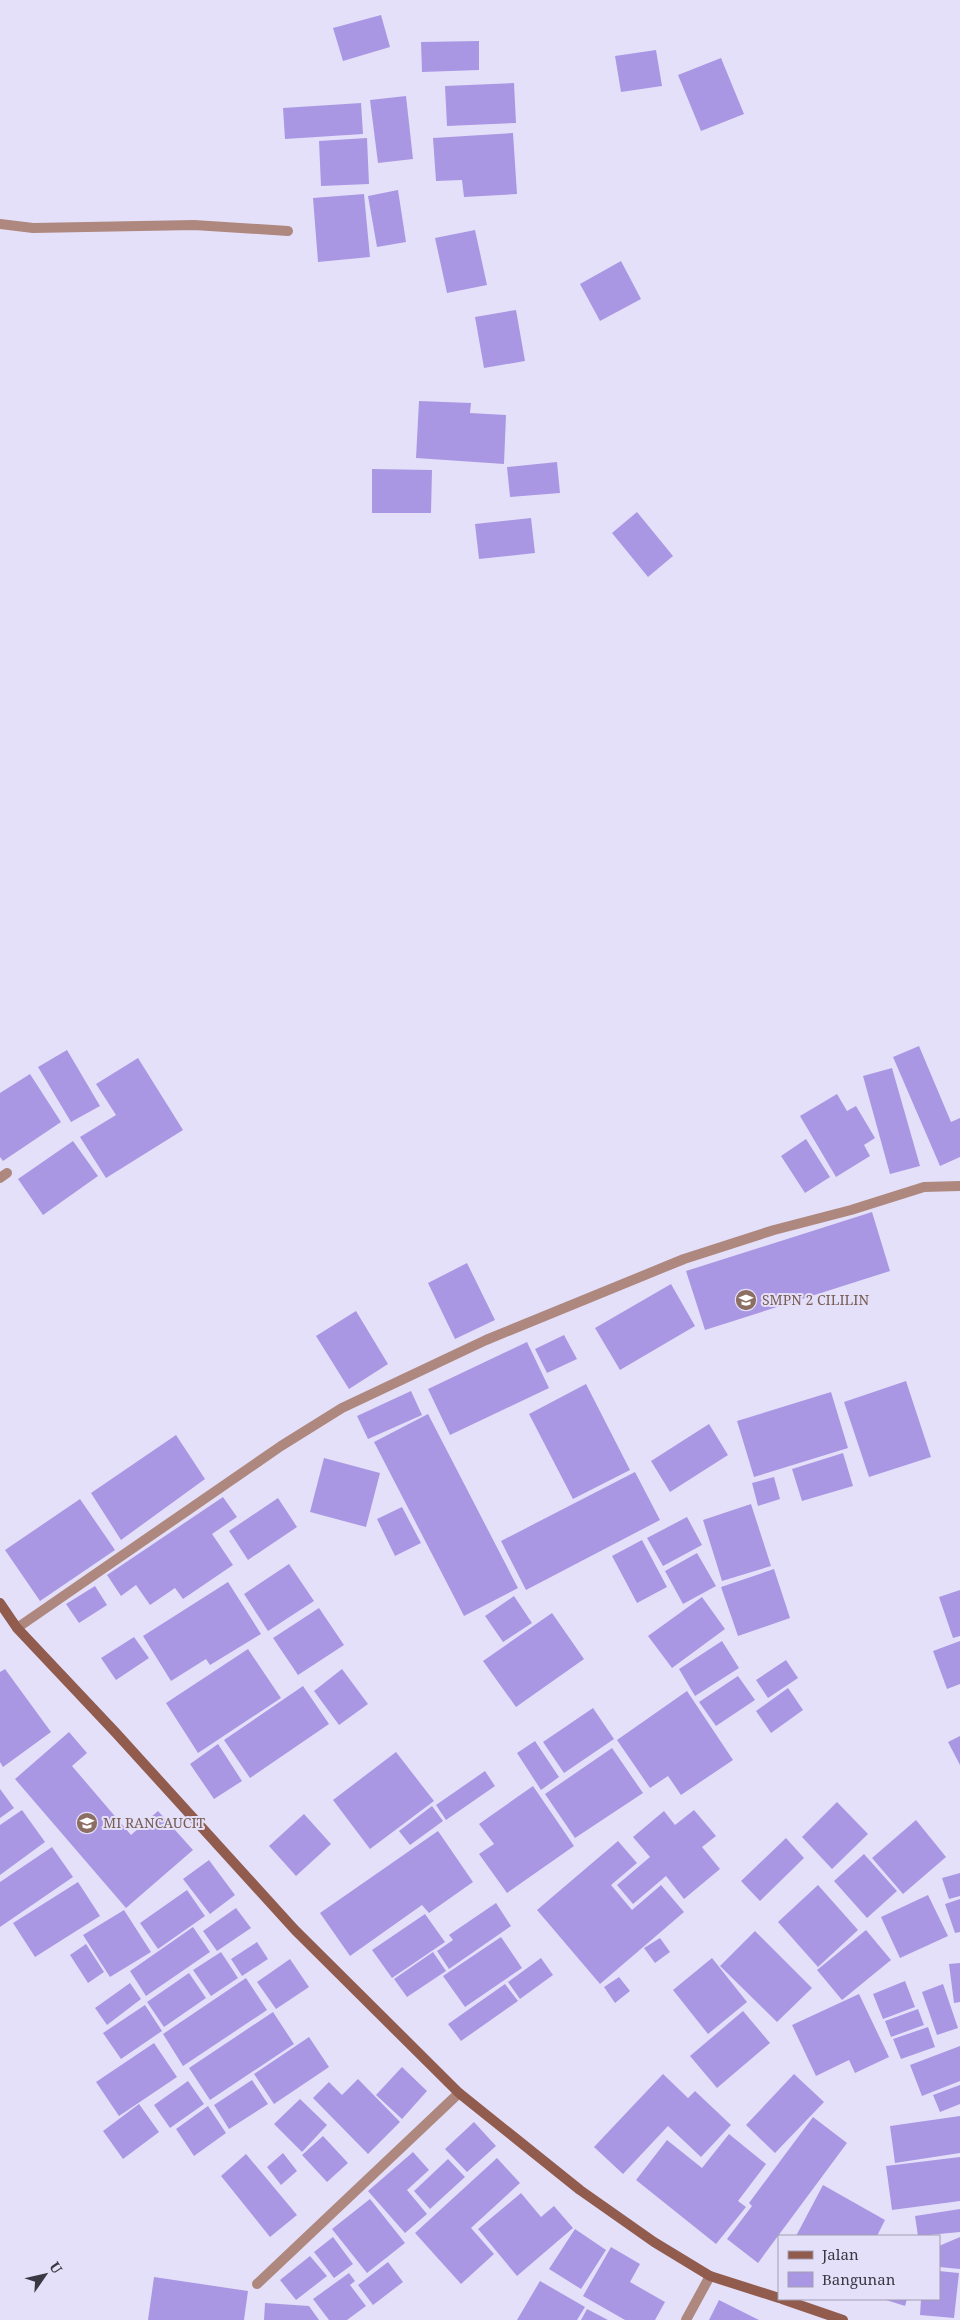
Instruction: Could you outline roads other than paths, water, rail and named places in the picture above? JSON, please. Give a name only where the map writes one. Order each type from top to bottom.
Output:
[{"type":"main road","points":[[0,1603],[17,1628],[116,1733],[295,1930],[459,2093],[580,2190],[654,2242],[710,2276],[778,2297]]},
{"type":"main road","points":[[786,2300],[843,2320]]},
{"type":"street","points":[[0,224],[33,228],[194,225],[288,231]]},
{"type":"street","points":[[17,1628],[280,1446],[334,1412],[486,1340],[665,1266],[729,1244],[924,1187],[960,1186]]},
{"type":"street","points":[[257,2284],[459,2093]]},
{"type":"street","points":[[686,2320],[710,2276]]},
{"type":"place","name":"SMPN 2 CILILIN","points":[[746,1300]]},
{"type":"place","name":"MI RANCAUCIT","points":[[87,1823]]}]
